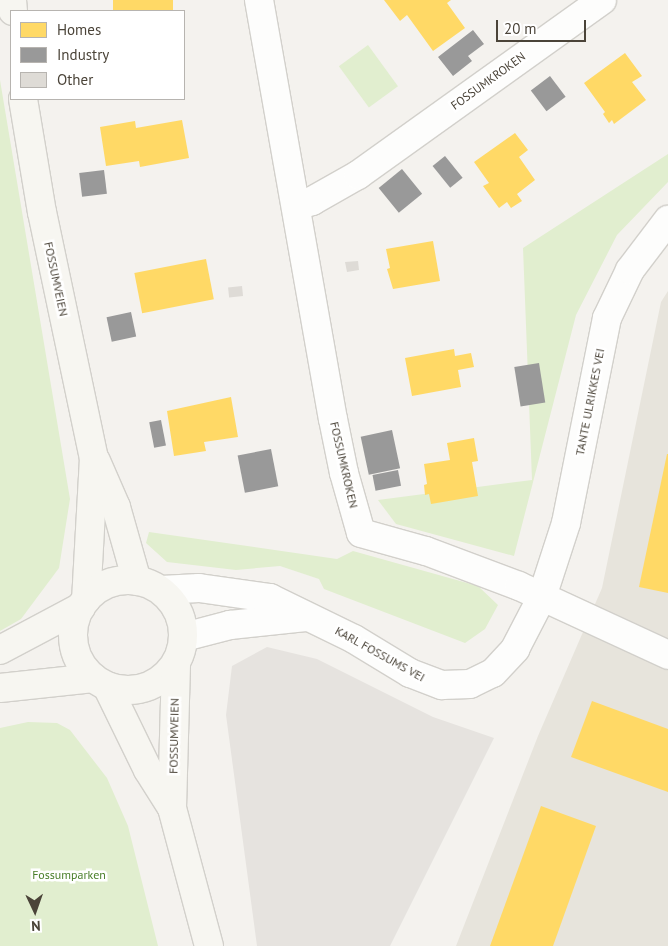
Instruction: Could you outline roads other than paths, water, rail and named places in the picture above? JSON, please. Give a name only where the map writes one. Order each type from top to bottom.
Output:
[{"type":"street","name":"FOSSUMKROKEN","points":[[259,0],[344,473],[361,533],[426,551],[542,597]]},
{"type":"street","name":"FOSSUMKROKEN","points":[[297,206],[312,201],[358,175],[602,0]]},
{"type":"street","name":"FOSSUMVEIEN","points":[[23,100],[42,212],[94,458],[149,586],[178,611],[184,637],[176,664],[172,808],[209,946]]},
{"type":"street","name":"TANTE ULRIKKES VEI","points":[[542,597],[566,523],[607,318],[630,270],[668,220]]},
{"type":"street","name":"FOSSUMVEIEN","points":[[94,458],[83,604],[75,619],[74,645],[78,657],[100,682],[148,770],[172,808]]},
{"type":"street","points":[[0,650],[83,604],[108,584],[149,586]]},
{"type":"street","name":"KARL FOSSUMS VEI","points":[[149,586],[251,593],[270,598],[306,618],[354,639],[410,673],[455,687],[484,679],[504,663],[542,597]]},
{"type":"street","points":[[542,597],[668,655]]},
{"type":"street","name":"KARL FOSSUMS VEI","points":[[184,637],[230,626],[306,618]]},
{"type":"street","points":[[0,688],[100,682],[138,690],[153,685],[176,664]]},
{"type":"park label","name":"Fossumparken","points":[[69,875]]}]
